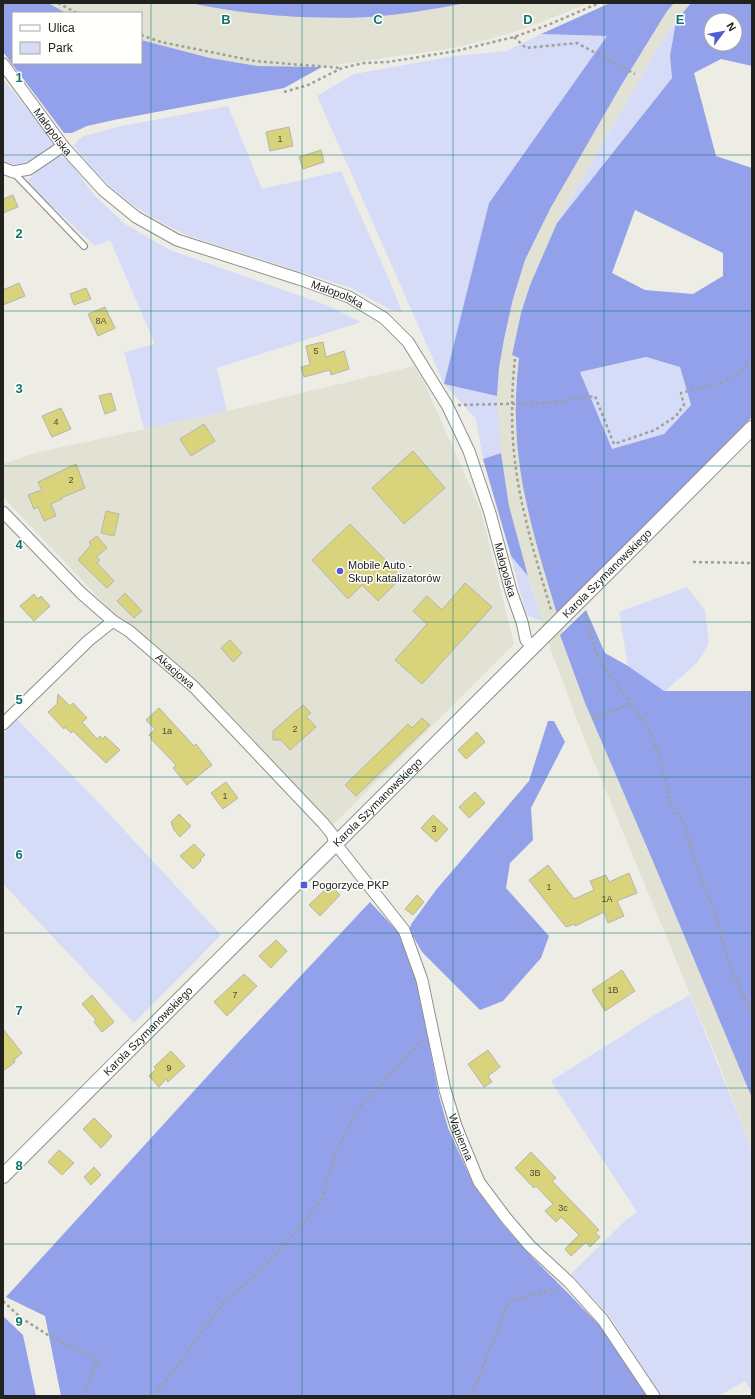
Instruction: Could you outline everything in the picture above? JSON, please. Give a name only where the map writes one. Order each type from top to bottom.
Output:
[{"type":"street","name":"Małopolska","points":[[3,64],[63,146],[108,194],[136,217],[177,240],[299,279],[349,298],[384,318],[408,342],[447,406],[469,451],[490,513],[526,640],[533,647]]},
{"type":"street","points":[[8,170],[29,169],[63,146]]},
{"type":"street","name":"Karola Szymanowskiego","points":[[3,1176],[752,428]]},
{"type":"street","name":"Akacjowa","points":[[3,512],[81,593],[114,621],[129,631],[194,687],[323,823],[332,834],[335,843]]},
{"type":"street","points":[[3,724],[88,640],[114,621]]},
{"type":"street","name":"Wapienna","points":[[335,843],[404,930],[422,980],[445,1090],[456,1126],[479,1182],[506,1218],[530,1246],[571,1284],[603,1320],[654,1396]]},
{"type":"lane","points":[[8,170],[84,246]]},
{"type":"path","points":[[58,3],[75,12]]},
{"type":"path","points":[[284,92],[308,85],[342,68],[364,63],[388,62],[456,51],[514,37],[548,26],[599,3]]},
{"type":"path","points":[[142,35],[161,42],[256,61],[342,68]]},
{"type":"path","points":[[514,37],[526,48],[577,43],[635,74]]},
{"type":"path","points":[[515,359],[512,430],[519,487],[532,543],[549,604]]},
{"type":"path","points":[[447,406],[547,403],[595,396],[614,444],[654,430],[676,416],[684,405],[681,393],[724,382],[752,363]]},
{"type":"path","points":[[693,562],[752,563]]},
{"type":"path","points":[[578,603],[584,613],[596,652],[605,669],[631,703],[650,732],[660,758],[670,801],[687,831],[690,847],[715,915],[732,971],[752,1013]]},
{"type":"path","points":[[594,719],[631,703]]},
{"type":"path","points":[[155,1396],[223,1303],[262,1270],[321,1202],[337,1150],[358,1109],[432,1030]]},
{"type":"path","points":[[471,1396],[509,1302],[571,1284]]},
{"type":"path","points":[[3,1301],[20,1317],[48,1335],[98,1359],[83,1396]]},
{"type":"shaded area","points":[[3,3],[48,3],[64,12],[12,12],[12,64],[3,52]]},
{"type":"shaded area","points":[[48,3],[190,3],[214,8],[318,18],[370,17],[422,11],[466,3],[590,3],[518,31],[482,41],[448,49],[322,67],[258,66],[210,58],[142,40],[142,12],[64,12]]},
{"type":"shaded area","points":[[190,3],[466,3],[393,15],[325,18],[279,16],[234,11]]},
{"type":"shaded area","points":[[610,3],[674,3],[667,11],[622,84],[550,209],[525,260],[513,299],[504,339],[499,368],[497,396],[444,384],[489,203],[607,36],[541,34]]},
{"type":"shaded area","points":[[674,3],[691,3],[676,21],[659,46],[557,223],[530,285],[521,313],[512,355],[520,358],[516,387],[516,419],[519,457],[526,502],[544,571],[563,633],[560,635],[585,703],[752,1098],[752,1150],[717,1059],[584,738],[549,645],[509,506],[498,424],[497,396],[499,368],[513,299],[525,260],[550,209],[622,84],[667,11]]},
{"type":"shaded area","points":[[691,3],[752,3],[752,66],[721,59],[694,73],[716,156],[752,168],[752,417],[557,614],[536,542],[524,493],[517,444],[516,419],[519,358],[512,355],[521,313],[530,285],[557,223],[672,78],[670,56],[676,21]],"holes":[[[635,210],[723,253],[723,276],[693,294],[645,290],[612,273]],[[646,357],[680,367],[691,405],[664,434],[612,449],[580,372]]]},
{"type":"shaded area","points":[[142,40],[210,58],[258,66],[322,67],[284,88],[114,120],[87,126],[72,133],[64,133],[12,64],[142,64]]},
{"type":"shaded area","points":[[414,366],[424,382],[481,511],[514,644],[331,827],[120,620],[3,497],[3,464],[35,453],[227,411]]},
{"type":"shaded area","points":[[501,453],[509,506],[528,576],[511,556],[483,459]]},
{"type":"shaded area","points":[[586,610],[605,653],[628,666],[664,691],[752,691],[752,1098],[585,703],[560,635]]},
{"type":"shaded area","points":[[548,721],[554,721],[565,742],[531,808],[533,840],[510,863],[506,888],[549,936],[541,958],[503,1001],[480,1010],[422,952],[409,929],[436,890],[529,781]]},
{"type":"shaded area","points":[[370,902],[400,934],[416,974],[439,1096],[448,1128],[474,1186],[504,1226],[530,1255],[601,1327],[647,1396],[61,1396],[45,1316],[6,1297],[234,1047]]},
{"type":"shaded area","points":[[3,1316],[23,1335],[36,1396],[3,1396]]},
{"type":"green space","points":[[676,21],[670,56],[672,78],[557,223],[659,46]]},
{"type":"green space","points":[[541,34],[607,36],[489,203],[444,384],[317,96],[354,74],[454,56],[506,51]]},
{"type":"green space","points":[[3,79],[53,140],[53,149],[35,160],[21,166],[3,162]]},
{"type":"green space","points":[[228,106],[262,189],[341,171],[402,312],[389,309],[351,288],[189,236],[171,228],[125,199],[99,175],[74,146],[78,140],[84,136],[121,126]]},
{"type":"green space","points":[[62,157],[69,161],[95,196],[125,224],[170,250],[329,306],[361,322],[217,368],[227,411],[144,429],[124,352],[155,344],[110,240],[95,246],[26,182],[47,163]]},
{"type":"green space","points":[[646,357],[680,367],[691,405],[664,434],[612,450],[580,372]]},
{"type":"green space","points":[[444,384],[497,396],[501,453],[483,459],[476,419]]},
{"type":"green space","points":[[511,556],[528,576],[542,621],[526,615]]},
{"type":"green space","points":[[687,587],[705,610],[709,643],[697,663],[664,692],[628,666],[619,612]]},
{"type":"green space","points":[[17,719],[101,805],[221,935],[134,1023],[3,884],[3,734]]},
{"type":"green space","points":[[690,995],[752,1150],[752,1392],[745,1381],[719,1396],[661,1396],[610,1317],[571,1274],[627,1219],[637,1212],[551,1081],[656,1014]]},
{"type":"building","points":[[289,127],[293,146],[270,151],[266,132]]},
{"type":"building","points":[[321,150],[324,162],[303,169],[299,157]]},
{"type":"building","points":[[13,195],[18,207],[3,213],[3,199]]},
{"type":"building","points":[[19,283],[25,296],[3,305],[3,290]]},
{"type":"building","points":[[86,288],[91,299],[74,305],[70,294]]},
{"type":"building","points":[[105,307],[115,328],[98,336],[88,314]]},
{"type":"building","points":[[323,342],[326,357],[344,351],[349,369],[331,375],[330,370],[304,377],[301,367],[310,365],[306,346]]},
{"type":"building","points":[[111,393],[116,410],[105,414],[99,396]]},
{"type":"building","points":[[61,408],[71,429],[52,437],[42,416]]},
{"type":"building","points":[[204,424],[215,441],[191,456],[180,439]]},
{"type":"building","points":[[413,451],[445,488],[404,524],[372,488]]},
{"type":"building","points":[[76,464],[85,488],[51,504],[56,516],[44,521],[38,507],[34,509],[28,495],[42,490],[38,482]]},
{"type":"building","points":[[106,511],[119,514],[114,536],[101,533]]},
{"type":"building","points":[[350,524],[402,577],[378,601],[362,585],[348,599],[312,560]]},
{"type":"building","points":[[97,536],[107,548],[96,557],[100,560],[97,563],[114,581],[107,588],[78,560],[91,545],[89,542]]},
{"type":"building","points":[[465,583],[492,607],[422,684],[395,660],[427,624],[413,611],[427,596],[442,610]]},
{"type":"building","points":[[125,593],[142,611],[134,618],[117,601]]},
{"type":"building","points":[[34,594],[38,599],[41,596],[50,606],[34,621],[20,606]]},
{"type":"building","points":[[230,640],[242,653],[233,662],[221,648]]},
{"type":"building","points":[[58,694],[70,706],[73,703],[87,718],[82,722],[97,739],[100,736],[103,739],[105,736],[120,750],[106,763],[73,731],[71,733],[65,727],[64,729],[48,712],[57,704]]},
{"type":"building","points":[[303,705],[311,713],[306,716],[316,727],[290,750],[281,740],[273,740],[273,731]]},
{"type":"building","points":[[159,708],[194,746],[196,744],[212,765],[187,785],[173,768],[176,765],[149,735],[155,729],[146,720]]},
{"type":"building","points":[[422,718],[430,725],[356,796],[345,785],[408,724],[412,728]]},
{"type":"building","points":[[477,732],[485,742],[466,759],[458,750]]},
{"type":"building","points":[[226,782],[238,798],[223,809],[211,793]]},
{"type":"building","points":[[475,792],[485,803],[469,818],[459,807]]},
{"type":"building","points":[[179,814],[191,826],[180,837],[174,830],[171,822]]},
{"type":"building","points":[[433,815],[448,829],[436,842],[421,828]]},
{"type":"building","points":[[194,844],[205,855],[193,869],[180,856]]},
{"type":"building","points":[[548,865],[574,899],[594,890],[590,881],[606,875],[609,882],[629,873],[637,893],[617,901],[624,916],[608,923],[604,912],[575,926],[575,924],[566,927],[529,880]]},
{"type":"building","points":[[330,885],[340,895],[320,916],[309,905]]},
{"type":"building","points":[[417,895],[424,902],[413,915],[405,909]]},
{"type":"building","points":[[276,940],[287,951],[271,968],[259,956]]},
{"type":"building","points":[[622,970],[635,991],[605,1011],[592,990]]},
{"type":"building","points":[[244,974],[257,986],[227,1016],[214,1002]]},
{"type":"building","points":[[92,995],[114,1022],[102,1032],[94,1022],[96,1020],[82,1004]]},
{"type":"building","points":[[3,1029],[22,1053],[14,1060],[15,1062],[3,1071]]},
{"type":"building","points":[[488,1050],[500,1067],[488,1076],[492,1082],[484,1087],[468,1064]]},
{"type":"building","points":[[171,1051],[185,1066],[168,1082],[166,1079],[159,1087],[149,1076],[156,1069],[154,1067]]},
{"type":"building","points":[[94,1118],[112,1136],[101,1148],[83,1129]]},
{"type":"building","points":[[59,1150],[74,1163],[62,1175],[48,1162]]},
{"type":"building","points":[[531,1152],[556,1178],[552,1181],[599,1230],[595,1233],[600,1237],[590,1247],[586,1242],[571,1256],[565,1249],[579,1235],[561,1217],[556,1222],[545,1211],[553,1204],[536,1186],[534,1188],[515,1168]]},
{"type":"building","points":[[94,1167],[101,1175],[91,1185],[84,1177]]},
{"type":"place","name":"Mobile Auto - Skup katalizatorów","points":[[340,571]]},
{"type":"place","name":"Pogorzyce PKP","points":[[304,885]]}]
